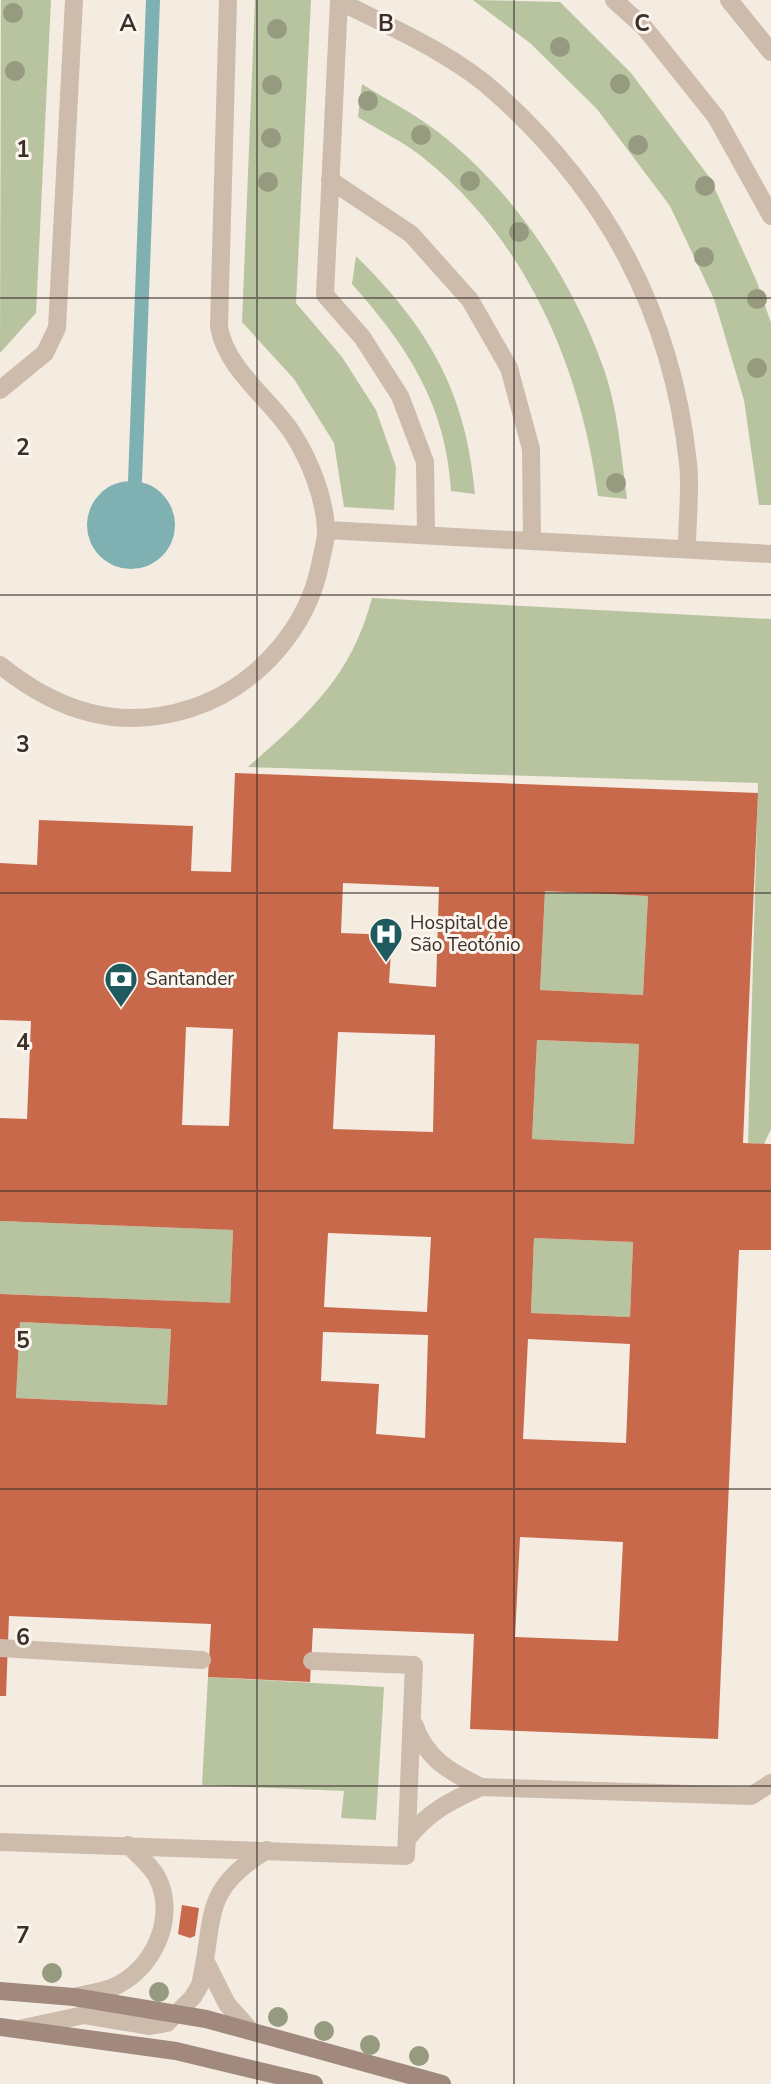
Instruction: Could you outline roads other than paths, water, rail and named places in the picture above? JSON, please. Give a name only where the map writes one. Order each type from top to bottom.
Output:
[{"type":"street","points":[[0,1991],[75,1997],[178,2014],[251,2031],[442,2084]]},
{"type":"street","points":[[0,2027],[23,2028],[176,2051],[314,2084]]},
{"type":"lane","points":[[0,390],[45,353],[57,328],[74,0]]},
{"type":"lane","points":[[0,665],[60,705],[102,716],[139,718],[173,714],[206,703],[243,684],[275,653],[301,618],[319,574],[327,530],[310,465],[292,433],[222,346],[219,327],[228,0]]},
{"type":"lane","points":[[614,0],[644,27],[716,117],[771,216]]},
{"type":"lane","points":[[729,0],[771,52]]},
{"type":"lane","points":[[426,534],[425,462],[400,396],[362,337],[325,295],[339,1],[421,42],[494,91],[551,150],[606,217],[646,292],[673,373],[688,465],[687,548]]},
{"type":"lane","points":[[330,180],[411,234],[470,300],[509,368],[531,449],[532,540]]},
{"type":"lane","points":[[327,530],[771,554]]},
{"type":"lane","points":[[0,1648],[202,1660]]},
{"type":"lane","points":[[0,1842],[406,1856],[414,1665],[312,1661]]},
{"type":"lane","points":[[412,1719],[419,1740],[432,1757],[448,1771],[481,1787],[751,1796],[771,1783]]},
{"type":"lane","points":[[407,1839],[423,1818],[444,1803],[481,1787]]},
{"type":"lane","points":[[75,1997],[113,1987],[137,1971],[159,1940],[165,1911],[163,1893],[149,1865],[128,1845]]},
{"type":"lane","points":[[23,2028],[83,2014],[150,2026],[167,2023],[178,2014],[200,1985],[215,1899],[227,1880],[247,1862],[267,1850]]},
{"type":"lane","points":[[206,1962],[228,2004],[251,2031]]},
{"type":"water","points":[[131,481],[148,484],[162,494],[172,508],[175,525],[172,542],[162,556],[148,566],[131,569],[114,566],[100,556],[90,542],[87,525],[90,508],[100,494],[114,484]]},
{"type":"waterway","points":[[135,481],[153,0]]},
{"type":"place","name":"Hospital de São Teotónio","points":[[386,964]]},
{"type":"place","name":"Santander","points":[[121,1009]]}]
